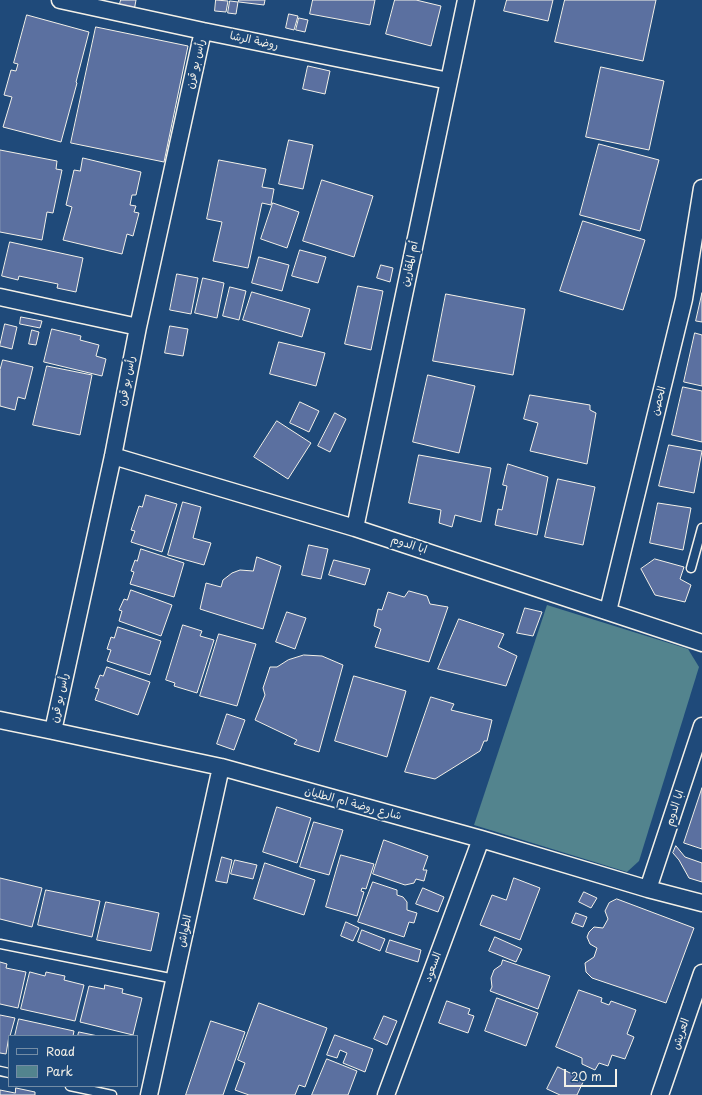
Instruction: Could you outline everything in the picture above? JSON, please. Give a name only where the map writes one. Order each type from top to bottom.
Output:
[{"type":"street","name":"روضة الرشا","points":[[60,0],[449,81]]},
{"type":"street","name":"أم المقارين","points":[[355,528],[466,0]]},
{"type":"street","name":"رأس بو قرن","points":[[53,731],[113,456],[138,327],[203,31]]},
{"type":"street","name":"الحصن","points":[[608,611],[684,299],[702,188]]},
{"type":"street","points":[[0,297],[138,327]]},
{"type":"street","name":"ابا الدوم","points":[[113,456],[355,528],[702,643]]},
{"type":"street","name":"شارع روضة ام الطليان","points":[[0,720],[221,768],[481,839],[648,889],[702,903]]},
{"type":"street","name":"ابا الدوم","points":[[648,889],[702,726]]},
{"type":"street","name":"الطواش","points":[[149,1095],[221,768]]},
{"type":"street","name":"السعود","points":[[386,1095],[481,839]]},
{"type":"street","name":"العريش","points":[[660,1095],[702,973]]},
{"type":"lane","points":[[691,568],[702,528]]},
{"type":"lane","points":[[0,944],[174,980]]},
{"type":"lane","points":[[75,1087],[112,1095]]},
{"type":"green space","points":[[547,605],[688,649],[699,667],[639,861],[627,872],[474,825]]},
{"type":"building","points":[[121,0],[136,0],[134,11],[119,7]]},
{"type":"building","points":[[216,0],[228,1],[226,12],[215,11]]},
{"type":"building","points":[[239,0],[265,0],[264,5],[239,2]]},
{"type":"building","points":[[313,0],[375,0],[370,25],[310,14]]},
{"type":"building","points":[[395,0],[416,0],[441,6],[431,46],[386,34]]},
{"type":"building","points":[[507,0],[553,0],[548,21],[504,11]]},
{"type":"building","points":[[565,0],[656,0],[643,61],[555,42]]},
{"type":"building","points":[[230,1],[238,2],[236,14],[228,13]]},
{"type":"building","points":[[289,14],[298,16],[294,30],[286,28]]},
{"type":"building","points":[[27,15],[89,32],[61,142],[3,127],[12,97],[4,95],[11,70],[16,71],[18,64],[14,63]]},
{"type":"building","points":[[299,18],[308,20],[305,32],[296,30]]},
{"type":"building","points":[[96,27],[188,46],[164,162],[71,143]]},
{"type":"building","points":[[308,66],[330,71],[325,94],[303,89]]},
{"type":"building","points":[[601,67],[664,81],[649,150],[586,137]]},
{"type":"building","points":[[289,140],[313,145],[303,189],[279,184]]},
{"type":"building","points":[[599,144],[659,160],[640,231],[580,215]]},
{"type":"building","points":[[0,150],[57,161],[56,169],[62,170],[53,213],[47,212],[42,240],[0,232]]},
{"type":"building","points":[[83,158],[141,172],[136,195],[132,195],[130,205],[136,206],[134,212],[139,213],[133,236],[127,234],[122,254],[63,240],[72,207],[66,205],[74,170],[80,171]]},
{"type":"building","points":[[219,160],[266,169],[262,187],[274,189],[271,205],[262,203],[248,268],[213,261],[222,222],[207,219]]},
{"type":"building","points":[[322,180],[373,196],[354,257],[303,241]]},
{"type":"building","points":[[273,203],[299,212],[287,248],[261,239]]},
{"type":"building","points":[[583,221],[645,240],[623,310],[560,291]]},
{"type":"building","points":[[10,242],[83,258],[76,292],[57,288],[58,284],[19,276],[18,280],[2,276]]},
{"type":"building","points":[[300,250],[326,257],[318,283],[292,276]]},
{"type":"building","points":[[259,257],[289,265],[282,291],[252,283]]},
{"type":"building","points":[[381,265],[393,268],[390,282],[377,278]]},
{"type":"building","points":[[177,274],[198,278],[191,314],[170,310]]},
{"type":"building","points":[[203,278],[224,283],[217,318],[195,313]]},
{"type":"building","points":[[358,286],[383,291],[371,350],[345,344]]},
{"type":"building","points":[[230,287],[246,291],[239,320],[223,316]]},
{"type":"building","points":[[252,292],[310,309],[302,337],[243,320]]},
{"type":"building","points":[[702,293],[702,322],[696,321]]},
{"type":"building","points":[[446,294],[525,309],[513,375],[433,361]]},
{"type":"building","points":[[21,317],[42,321],[40,328],[20,324]]},
{"type":"building","points":[[5,324],[17,327],[12,349],[0,346]]},
{"type":"building","points":[[170,326],[188,329],[183,356],[165,353]]},
{"type":"building","points":[[52,329],[81,336],[80,340],[99,345],[96,356],[106,359],[102,376],[44,362]]},
{"type":"building","points":[[32,330],[39,332],[36,345],[29,344]]},
{"type":"building","points":[[695,333],[702,335],[702,386],[684,382]]},
{"type":"building","points":[[279,342],[325,353],[316,386],[270,374]]},
{"type":"building","points":[[3,360],[33,367],[25,399],[18,397],[15,410],[0,406],[0,370]]},
{"type":"building","points":[[47,366],[92,375],[80,435],[33,425]]},
{"type":"building","points":[[428,375],[475,386],[459,453],[413,442]]},
{"type":"building","points":[[683,387],[702,391],[702,442],[672,435]]},
{"type":"building","points":[[530,395],[590,405],[590,410],[596,413],[587,464],[530,451],[538,423],[524,419]]},
{"type":"building","points":[[300,402],[319,411],[309,432],[290,423]]},
{"type":"building","points":[[335,413],[346,419],[330,452],[318,446]]},
{"type":"building","points":[[277,421],[311,443],[288,479],[254,457]]},
{"type":"building","points":[[669,445],[702,451],[694,493],[659,486]]},
{"type":"building","points":[[419,455],[491,468],[481,522],[455,515],[452,527],[439,523],[441,510],[409,503]]},
{"type":"building","points":[[508,464],[548,477],[537,535],[495,525],[498,509],[502,510],[507,486],[503,485]]},
{"type":"building","points":[[558,479],[595,487],[583,545],[545,537]]},
{"type":"building","points":[[146,495],[177,504],[162,552],[131,542],[135,531],[131,530],[139,506],[142,507]]},
{"type":"building","points":[[183,502],[201,507],[193,538],[211,543],[204,565],[168,555]]},
{"type":"building","points":[[658,503],[691,508],[683,550],[650,543]]},
{"type":"building","points":[[309,545],[328,549],[321,579],[302,575]]},
{"type":"building","points":[[141,549],[184,563],[174,597],[130,584],[134,572],[131,571],[135,560],[137,561]]},
{"type":"building","points":[[257,557],[281,566],[263,629],[200,609],[206,583],[221,587],[223,580],[232,573],[240,570],[253,571]]},
{"type":"building","points":[[655,559],[684,567],[680,579],[691,585],[685,602],[655,595],[641,569]]},
{"type":"building","points":[[334,560],[370,569],[365,585],[329,575]]},
{"type":"building","points":[[131,590],[172,605],[161,636],[119,621],[122,611],[119,610],[124,599],[127,600]]},
{"type":"building","points":[[409,591],[427,596],[430,604],[448,607],[429,662],[375,647],[381,629],[374,626],[378,609],[382,610],[388,592],[404,597]]},
{"type":"building","points":[[525,608],[542,612],[533,636],[517,633]]},
{"type":"building","points":[[287,612],[306,618],[295,649],[276,642]]},
{"type":"building","points":[[459,619],[504,634],[498,647],[517,656],[506,686],[438,669]]},
{"type":"building","points":[[183,625],[202,631],[200,636],[214,640],[197,693],[174,686],[175,683],[166,680]]},
{"type":"building","points":[[118,627],[161,641],[150,675],[107,661],[111,650],[107,649],[111,637],[114,638]]},
{"type":"building","points":[[219,634],[256,644],[237,706],[200,696]]},
{"type":"building","points":[[304,655],[322,656],[343,665],[319,752],[294,744],[297,740],[255,720],[265,695],[263,688],[270,667],[277,667],[288,660]]},
{"type":"building","points":[[107,667],[150,682],[138,715],[95,700],[99,689],[95,688],[100,675],[103,676]]},
{"type":"building","points":[[354,676],[406,691],[387,757],[335,741]]},
{"type":"building","points":[[431,697],[454,704],[451,710],[492,720],[487,741],[484,741],[480,751],[435,779],[405,772]]},
{"type":"building","points":[[227,714],[245,720],[234,750],[217,744]]},
{"type":"building","points":[[702,788],[702,849],[684,843]]},
{"type":"building","points":[[277,807],[311,818],[297,863],[263,852]]},
{"type":"building","points":[[314,822],[343,830],[329,875],[300,867]]},
{"type":"building","points":[[384,840],[428,856],[423,870],[427,870],[424,881],[416,879],[414,883],[405,885],[373,874]]},
{"type":"building","points":[[676,846],[685,857],[702,863],[702,882],[689,878],[679,860],[673,853]]},
{"type":"building","points":[[341,855],[374,864],[366,889],[362,888],[361,891],[364,892],[357,916],[326,907]]},
{"type":"building","points":[[222,857],[232,860],[227,883],[216,881]]},
{"type":"building","points":[[235,860],[257,865],[253,879],[231,874]]},
{"type":"building","points":[[265,863],[315,880],[304,915],[254,899]]},
{"type":"building","points":[[0,878],[42,888],[32,927],[0,919]]},
{"type":"building","points":[[514,878],[540,888],[520,940],[480,925],[492,895],[506,900]]},
{"type":"building","points":[[373,882],[397,890],[397,895],[403,897],[407,902],[407,910],[417,913],[414,923],[409,922],[404,937],[358,922]]},
{"type":"building","points":[[423,888],[444,897],[438,912],[416,904]]},
{"type":"building","points":[[46,890],[100,901],[92,937],[38,925]]},
{"type":"building","points":[[584,892],[597,898],[591,908],[579,902]]},
{"type":"building","points":[[617,899],[694,928],[666,1003],[592,978],[586,972],[585,963],[594,957],[597,948],[590,944],[587,937],[589,932],[594,927],[603,928],[608,919],[605,911],[609,903]]},
{"type":"building","points":[[106,902],[159,913],[151,951],[97,940]]},
{"type":"building","points":[[576,913],[587,917],[583,927],[572,923]]},
{"type":"building","points":[[346,922],[359,928],[353,941],[341,936]]},
{"type":"building","points":[[362,930],[385,939],[380,951],[358,942]]},
{"type":"building","points":[[495,937],[522,949],[516,962],[489,951]]},
{"type":"building","points":[[390,940],[421,950],[418,962],[386,952]]},
{"type":"building","points":[[503,960],[550,976],[538,1009],[490,991],[492,987],[491,978],[494,970],[501,965]]},
{"type":"building","points":[[0,962],[7,964],[6,968],[26,972],[18,1008],[0,1004]]},
{"type":"building","points":[[30,972],[45,976],[46,972],[65,976],[64,980],[84,985],[75,1021],[21,1009]]},
{"type":"building","points":[[105,985],[123,989],[122,993],[142,998],[133,1035],[80,1022],[89,986],[104,989]]},
{"type":"building","points":[[579,990],[602,998],[601,1002],[609,1005],[611,1001],[636,1010],[627,1034],[634,1037],[625,1059],[612,1055],[608,1066],[599,1063],[595,1070],[582,1064],[582,1058],[556,1047]]},
{"type":"building","points":[[497,998],[538,1013],[526,1046],[485,1031]]},
{"type":"building","points":[[447,1001],[470,1009],[468,1014],[474,1016],[468,1033],[439,1023]]},
{"type":"building","points":[[259,1003],[327,1028],[305,1087],[299,1085],[295,1095],[249,1095],[235,1090],[245,1063],[238,1060]]},
{"type":"building","points":[[0,1015],[15,1018],[10,1035],[8,1035],[6,1054],[0,1053]]},
{"type":"building","points":[[384,1016],[397,1021],[387,1045],[374,1039]]},
{"type":"building","points":[[19,1019],[74,1031],[73,1035],[15,1035]]},
{"type":"building","points":[[211,1021],[245,1032],[223,1095],[186,1095]]},
{"type":"building","points":[[79,1032],[93,1035],[78,1035]]},
{"type":"building","points":[[335,1035],[373,1049],[365,1072],[343,1063],[347,1053],[340,1050],[337,1058],[327,1055]]},
{"type":"building","points":[[327,1059],[357,1071],[348,1095],[312,1095]]},
{"type":"building","points":[[558,1067],[584,1080],[577,1095],[560,1095],[547,1089]]},
{"type":"building","points":[[16,1088],[35,1092],[35,1095],[0,1095],[0,1090],[15,1093]]}]
